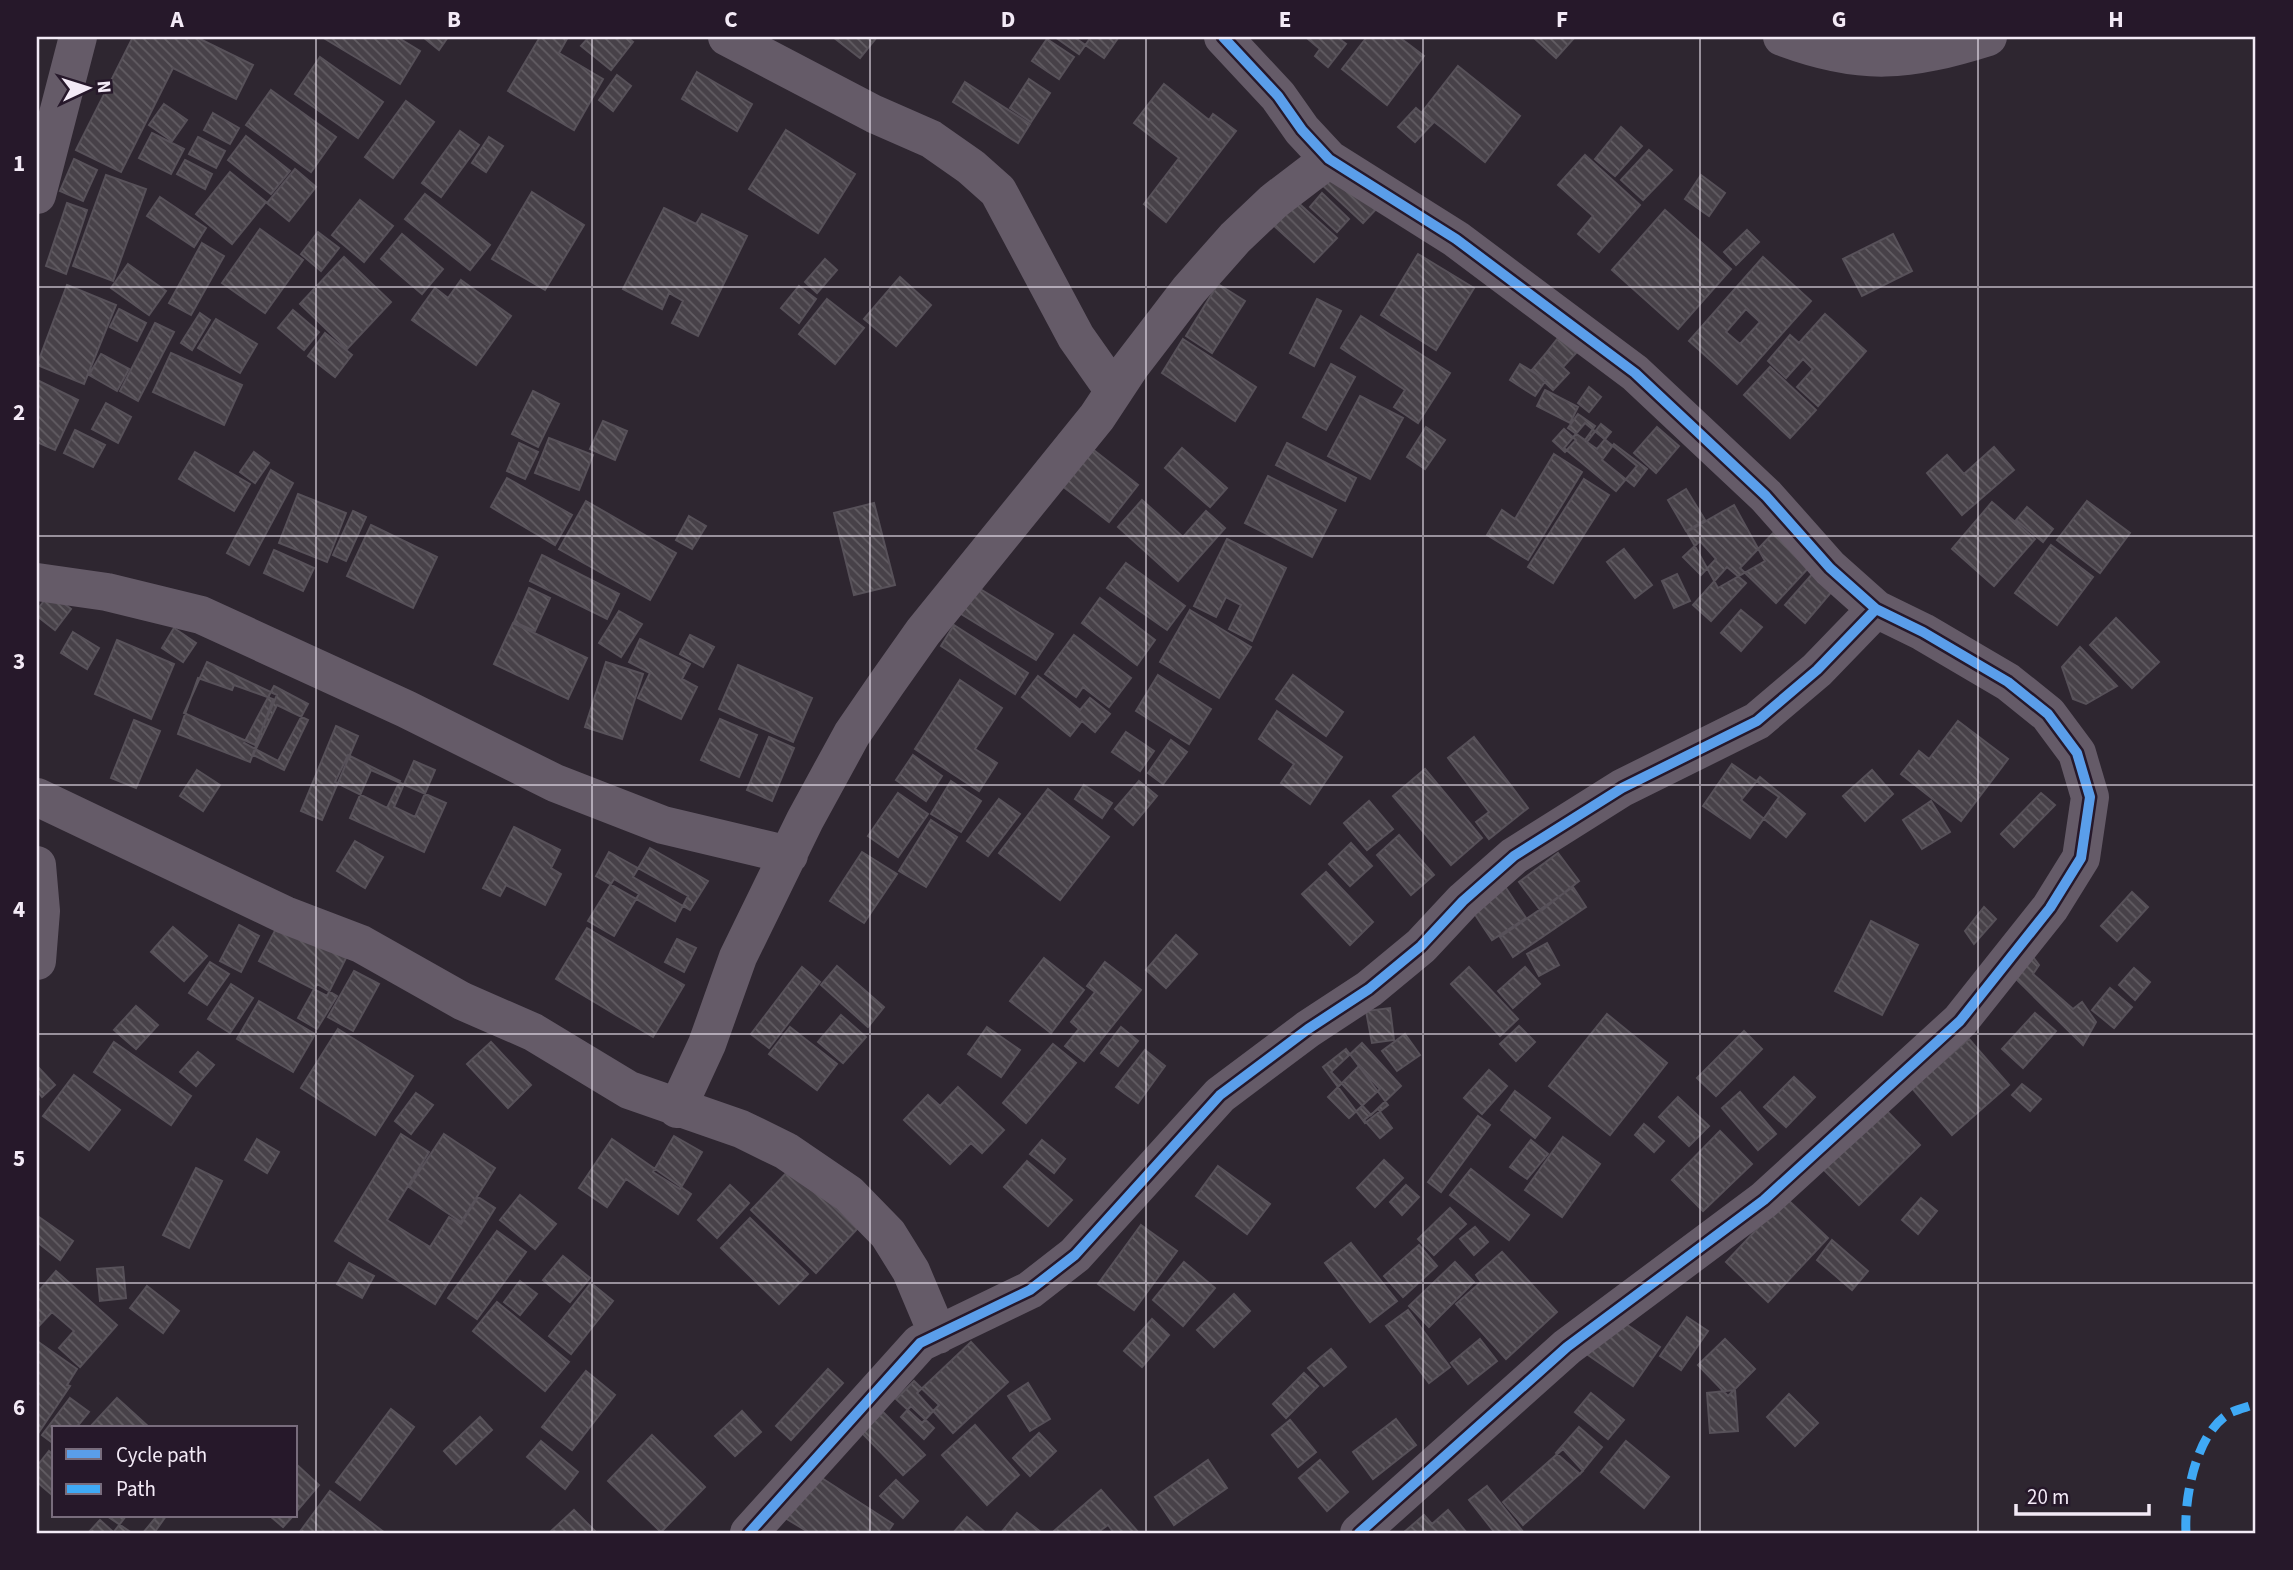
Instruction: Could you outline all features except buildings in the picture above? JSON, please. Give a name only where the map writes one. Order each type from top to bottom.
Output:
[{"type":"street","points":[[37,195],[78,37]]},
{"type":"street","points":[[727,37],[874,114],[931,139],[971,167],[998,191],[1076,337],[1114,391]]},
{"type":"street","points":[[1223,37],[1278,96],[1302,130],[1329,159],[1456,239],[1635,373],[1766,496],[1830,568],[1876,609],[1923,632],[2008,682],[2048,714],[2077,753],[2090,797],[2081,858],[2050,908],[1951,1030],[1764,1200],[1567,1347],[1359,1533]]},
{"type":"street","points":[[1782,37],[1815,49],[1868,60],[1938,53],[1988,37]]},
{"type":"street","points":[[677,1109],[707,1044],[738,957],[828,775],[887,682],[923,632],[1097,417],[1189,290],[1235,238],[1274,201],[1329,159]]},
{"type":"street","points":[[37,582],[107,592],[201,615],[406,709],[555,783],[663,825],[789,855]]},
{"type":"street","points":[[749,1533],[920,1343],[1030,1290],[1075,1255],[1220,1095],[1308,1029],[1369,989],[1421,946],[1463,901],[1514,856],[1622,788],[1757,721],[1817,670],[1876,609]]},
{"type":"street","points":[[37,797],[285,915],[361,944],[462,1001],[533,1032],[629,1090],[677,1109],[741,1129],[786,1151],[849,1194],[888,1234],[911,1271],[938,1335]]},
{"type":"street","points":[[37,865],[41,911],[37,961]]},
{"type":"marked path","points":[[2186,1533],[2187,1502],[2194,1467],[2208,1435],[2218,1422],[2230,1413],[2256,1404]]},
{"type":"cycle path","points":[[1223,37],[1278,96],[1302,130],[1329,159],[1456,239],[1635,373],[1766,496],[1830,568],[1876,609],[1923,632],[2008,682],[2048,714],[2077,753],[2090,797],[2081,858],[2050,908],[1960,1021],[1764,1200],[1567,1347],[1359,1533]]},
{"type":"cycle path","points":[[749,1533],[920,1343],[1030,1290],[1075,1255],[1220,1095],[1308,1029],[1369,989],[1421,946],[1463,901],[1514,856],[1622,788],[1757,721],[1817,670],[1876,609]]}]
